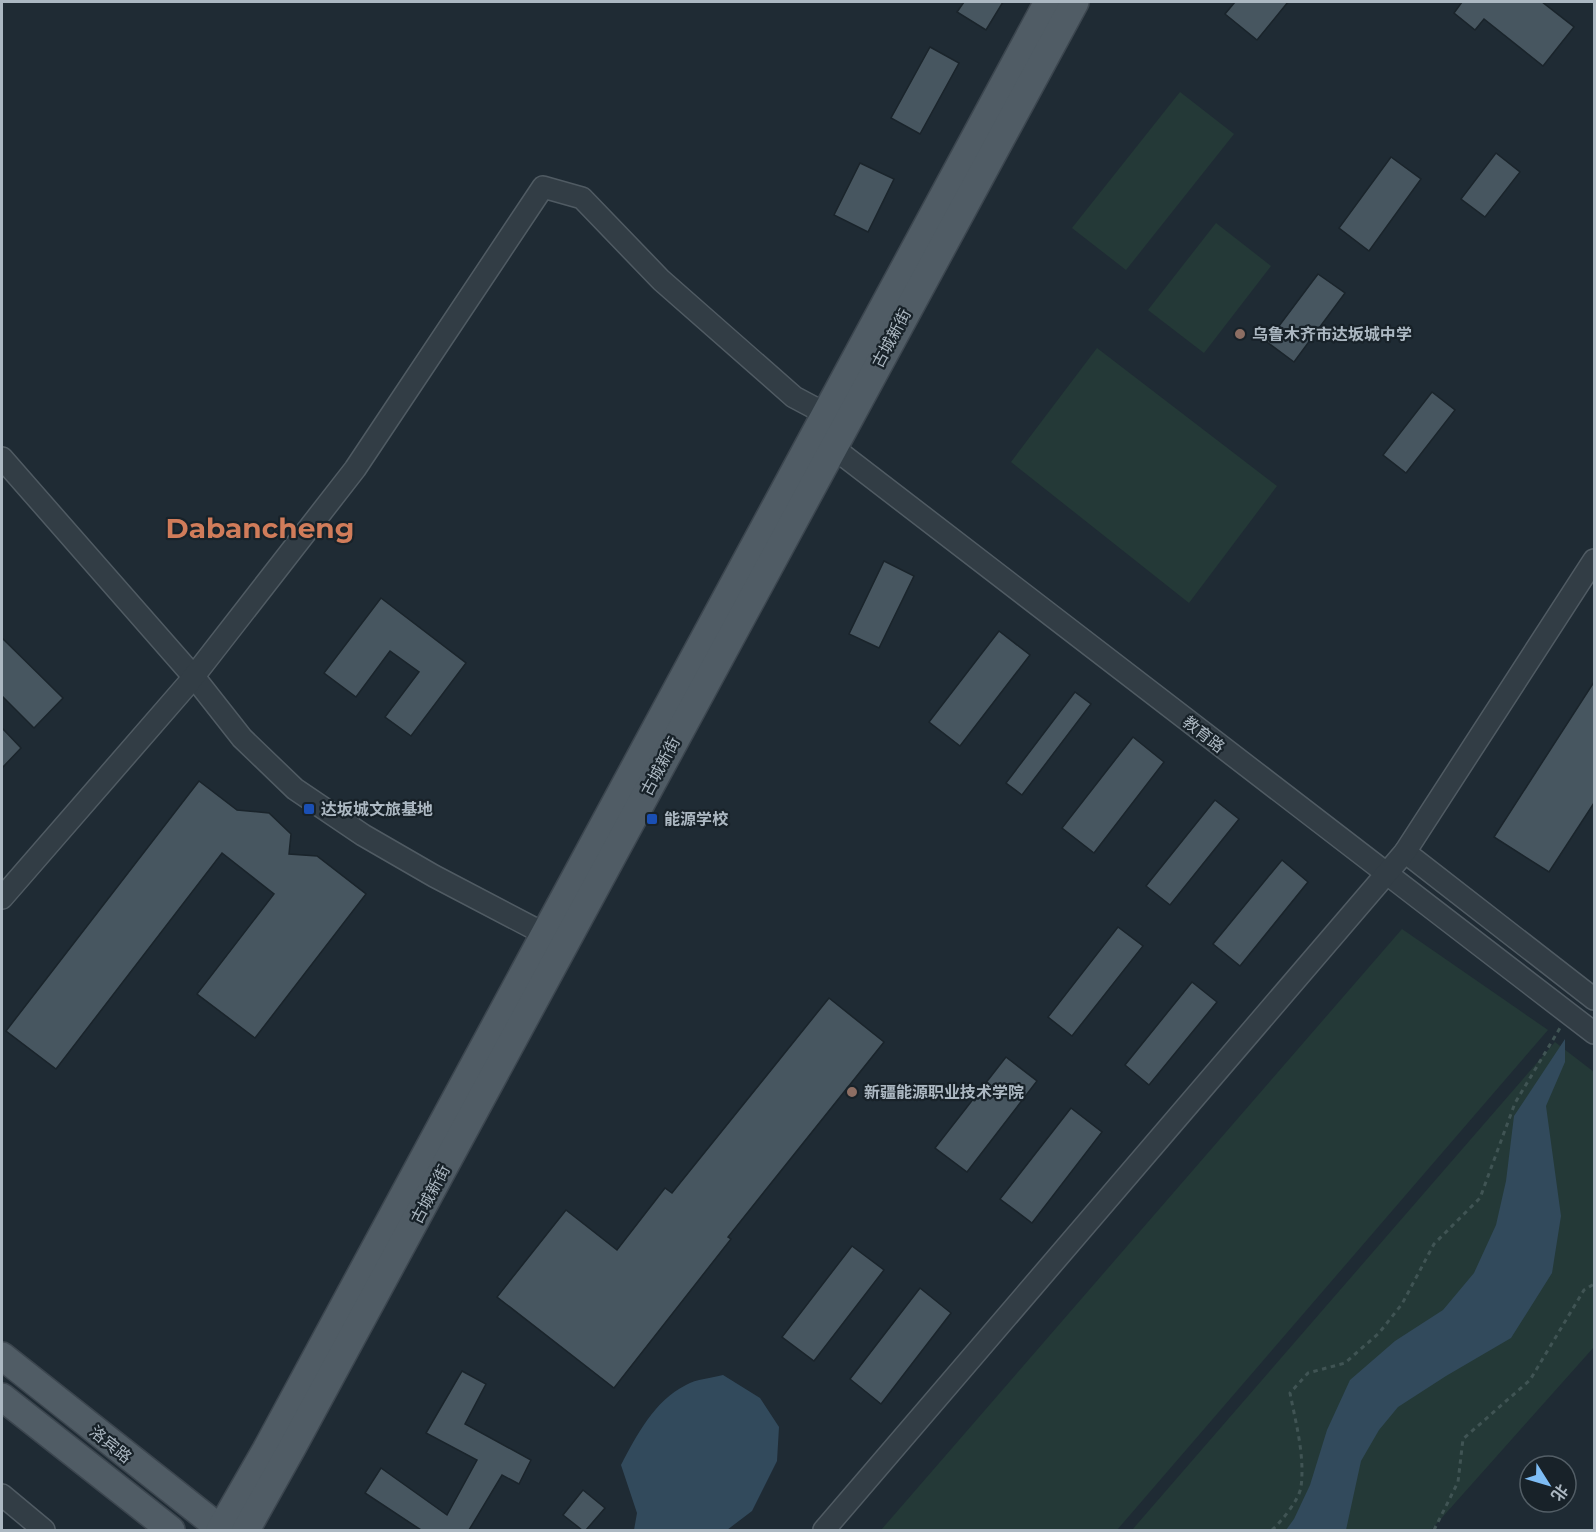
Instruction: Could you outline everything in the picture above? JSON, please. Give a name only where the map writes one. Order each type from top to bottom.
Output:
[{"type":"main road","name":"古城新街","points":[[227,1530],[267,1450],[555,939],[824,432],[1048,2]]},
{"type":"main road","name":"古城新街","points":[[824,432],[1075,2]]},
{"type":"main road","name":"洛宾路","points":[[2,1356],[227,1530]]},
{"type":"main road","name":"洛宾路","points":[[2,1397],[171,1530]]},
{"type":"street","name":"教育路","points":[[194,677],[355,469],[543,187],[582,198],[662,280],[794,397],[824,432],[1386,874],[1594,1033]]},
{"type":"street","points":[[2,458],[194,677],[242,738],[295,789],[373,841],[434,876],[555,939]]},
{"type":"street","points":[[824,1530],[1405,852],[1594,560]]},
{"type":"street","points":[[2,898],[194,677]]},
{"type":"street","points":[[1405,852],[1594,999]]},
{"type":"street","points":[[2,1495],[44,1530]]},
{"type":"path","points":[[1272,1530],[1281,1522],[1300,1490],[1301,1446],[1290,1393],[1308,1373],[1345,1363],[1379,1333],[1402,1304],[1434,1244],[1480,1198],[1515,1103],[1569,1013]]},
{"type":"path","points":[[1434,1530],[1458,1482],[1463,1439],[1530,1380],[1584,1290],[1594,1284]]},
{"type":"green space","points":[[1180,92],[1234,134],[1126,270],[1072,228]]},
{"type":"green space","points":[[1216,223],[1271,266],[1204,353],[1148,310]]},
{"type":"green space","points":[[1097,348],[1277,486],[1189,603],[1011,462]]},
{"type":"green space","points":[[1402,929],[1548,1030],[1117,1530],[881,1530]]},
{"type":"green space","points":[[1555,1042],[1594,1072],[1594,1347],[1431,1530],[1132,1530]]},
{"type":"water","points":[[1565,1039],[1565,1062],[1546,1106],[1561,1216],[1552,1273],[1511,1338],[1398,1407],[1379,1430],[1361,1461],[1346,1530],[1286,1530],[1294,1519],[1310,1485],[1327,1430],[1350,1380],[1395,1341],[1443,1310],[1474,1273],[1496,1225],[1506,1181],[1514,1116]]},
{"type":"water","points":[[723,1375],[760,1398],[779,1427],[777,1461],[752,1511],[727,1530],[634,1530],[637,1513],[621,1465],[633,1442],[656,1409],[675,1392],[694,1381]]},
{"type":"building","points":[[964,2],[1003,2],[986,30],[957,12]]},
{"type":"building","points":[[1235,2],[1288,2],[1257,40],[1225,14]]},
{"type":"building","points":[[1462,2],[1542,2],[1574,27],[1543,66],[1484,19],[1475,30],[1454,13]]},
{"type":"building","points":[[930,47],[959,63],[920,134],[891,118]]},
{"type":"building","points":[[1496,153],[1520,172],[1485,217],[1461,199]]},
{"type":"building","points":[[1391,157],[1421,179],[1369,251],[1339,228]]},
{"type":"building","points":[[860,163],[894,179],[868,232],[834,215]]},
{"type":"building","points":[[1318,274],[1345,293],[1294,362],[1267,342]]},
{"type":"building","points":[[1432,392],[1455,410],[1406,473],[1383,455]]},
{"type":"building","points":[[884,561],[914,576],[879,648],[849,634]]},
{"type":"building","points":[[381,598],[466,663],[411,736],[385,717],[419,672],[390,651],[356,697],[324,673]]},
{"type":"building","points":[[999,631],[1030,655],[960,746],[929,722]]},
{"type":"building","points":[[2,638],[63,698],[34,728],[2,696]]},
{"type":"building","points":[[1594,682],[1594,803],[1549,872],[1494,837]]},
{"type":"building","points":[[1075,692],[1091,704],[1022,795],[1006,783]]},
{"type":"building","points":[[2,728],[21,748],[2,768]]},
{"type":"building","points":[[1133,737],[1164,762],[1094,853],[1062,828]]},
{"type":"building","points":[[199,781],[237,810],[269,813],[291,834],[289,854],[317,856],[366,894],[255,1038],[197,994],[274,894],[222,853],[56,1069],[6,1031]]},
{"type":"building","points":[[1215,800],[1239,819],[1170,905],[1146,886]]},
{"type":"building","points":[[1282,860],[1308,882],[1240,966],[1213,944]]},
{"type":"building","points":[[1118,927],[1143,946],[1072,1036],[1048,1017]]},
{"type":"building","points":[[1192,982],[1217,1002],[1149,1085],[1125,1065]]},
{"type":"building","points":[[829,998],[884,1042],[728,1237],[731,1239],[614,1388],[497,1297],[566,1210],[617,1250],[665,1188],[672,1193]]},
{"type":"building","points":[[1006,1057],[1037,1081],[967,1172],[935,1148]]},
{"type":"building","points":[[1071,1108],[1102,1132],[1032,1223],[1000,1199]]},
{"type":"building","points":[[852,1246],[884,1270],[814,1361],[782,1337]]},
{"type":"building","points":[[920,1288],[951,1313],[881,1404],[850,1379]]},
{"type":"building","points":[[462,1371],[486,1384],[465,1424],[531,1460],[519,1484],[502,1475],[469,1530],[421,1530],[365,1493],[381,1468],[447,1515],[477,1460],[426,1433]]},
{"type":"building","points":[[583,1490],[605,1508],[586,1530],[582,1530],[563,1515]]},
{"type":"place","name":"乌鲁木齐市达坂城中学","points":[[1240,334]]},
{"type":"place","name":"达坂城文旅基地","points":[[309,809]]},
{"type":"place","name":"能源学校","points":[[652,819]]},
{"type":"place","name":"新疆能源职业技术学院","points":[[852,1092]]},
{"type":"district","name":"Dabancheng","points":[[260,528]]}]
